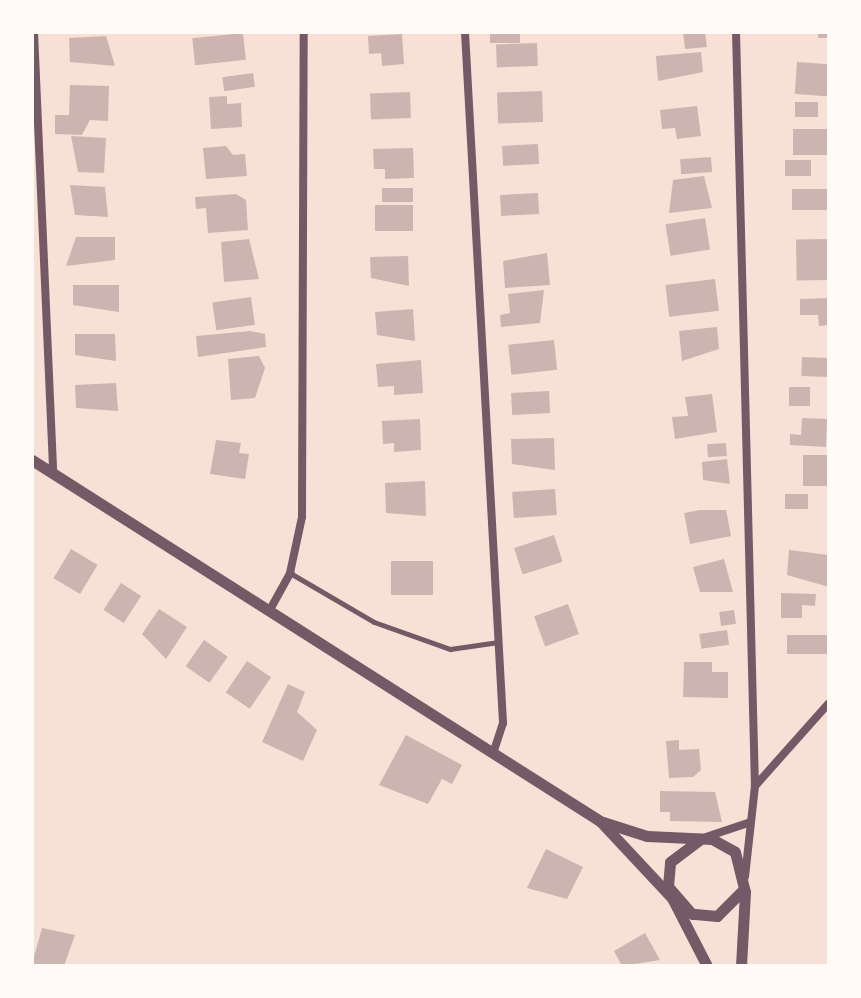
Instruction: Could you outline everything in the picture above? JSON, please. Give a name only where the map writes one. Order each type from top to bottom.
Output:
[{"type":"street","points":[[34,32],[53,472]]},
{"type":"street","points":[[272,606],[290,573],[302,517],[304,32]]},
{"type":"street","points":[[465,32],[503,723],[494,751]]},
{"type":"street","points":[[736,32],[755,786],[745,876],[741,966]]},
{"type":"street","points":[[32,460],[272,606],[600,821],[672,898],[692,914],[717,916],[738,901],[745,876],[725,844],[647,836],[600,821]]},
{"type":"street","points":[[755,786],[829,703]]},
{"type":"street","points":[[707,966],[672,898],[670,862],[699,840],[751,822]]},
{"type":"lane","points":[[290,573],[374,622],[450,649],[499,642]]},
{"type":"building","points":[[490,32],[520,32],[520,43],[490,43]]},
{"type":"building","points":[[683,32],[705,32],[707,47],[685,49]]},
{"type":"building","points":[[818,32],[829,32],[829,38],[818,38]]},
{"type":"building","points":[[243,33],[246,60],[195,65],[192,38]]},
{"type":"building","points":[[402,34],[404,64],[382,66],[381,53],[369,54],[368,36]]},
{"type":"building","points":[[106,36],[115,66],[70,62],[69,38]]},
{"type":"building","points":[[537,43],[538,66],[497,67],[496,44]]},
{"type":"building","points":[[701,52],[703,72],[658,81],[656,56]]},
{"type":"building","points":[[797,62],[829,64],[827,96],[795,94]]},
{"type":"building","points":[[253,73],[255,87],[224,91],[222,77]]},
{"type":"building","points":[[70,85],[109,86],[108,121],[90,120],[82,135],[55,134],[55,115],[69,115]]},
{"type":"building","points":[[542,91],[543,122],[498,124],[497,93]]},
{"type":"building","points":[[410,92],[411,118],[371,119],[370,93]]},
{"type":"building","points":[[227,96],[227,104],[241,103],[242,127],[211,129],[209,97]]},
{"type":"building","points":[[795,102],[818,102],[818,117],[795,117]]},
{"type":"building","points":[[697,106],[701,136],[677,139],[675,128],[662,129],[660,110]]},
{"type":"building","points":[[793,129],[829,129],[829,155],[793,155]]},
{"type":"building","points":[[71,136],[106,138],[104,173],[78,172]]},
{"type":"building","points":[[538,144],[539,164],[503,166],[502,146]]},
{"type":"building","points":[[226,146],[233,155],[245,154],[247,176],[206,179],[203,148]]},
{"type":"building","points":[[413,148],[414,178],[385,179],[385,169],[374,169],[373,149]]},
{"type":"building","points":[[711,157],[712,172],[681,174],[680,159]]},
{"type":"building","points":[[785,160],[811,160],[811,176],[785,176]]},
{"type":"building","points":[[704,176],[712,208],[669,213],[673,180]]},
{"type":"building","points":[[70,185],[105,187],[108,217],[75,215]]},
{"type":"building","points":[[382,188],[413,188],[413,202],[382,202]]},
{"type":"building","points":[[792,189],[829,189],[829,210],[792,210]]},
{"type":"building","points":[[538,193],[539,214],[501,216],[500,195]]},
{"type":"building","points":[[236,194],[246,200],[248,230],[208,233],[206,208],[196,209],[195,197]]},
{"type":"building","points":[[375,205],[413,205],[413,231],[375,231]]},
{"type":"building","points":[[705,218],[710,250],[670,256],[665,224]]},
{"type":"building","points":[[76,237],[115,237],[115,260],[66,266]]},
{"type":"building","points":[[249,239],[259,279],[224,282],[221,242]]},
{"type":"building","points":[[828,239],[829,280],[797,281],[796,240]]},
{"type":"building","points":[[547,253],[550,285],[505,288],[503,261]]},
{"type":"building","points":[[408,256],[409,286],[371,278],[370,257]]},
{"type":"building","points":[[715,279],[719,311],[669,317],[665,285]]},
{"type":"building","points":[[73,285],[119,285],[119,312],[73,305]]},
{"type":"building","points":[[544,290],[540,323],[501,327],[500,315],[510,313],[508,294]]},
{"type":"building","points":[[251,297],[255,325],[216,330],[212,302]]},
{"type":"building","points":[[829,298],[829,325],[819,326],[818,315],[800,315],[800,299]]},
{"type":"building","points":[[413,309],[415,341],[377,335],[375,312]]},
{"type":"building","points":[[717,327],[719,349],[682,361],[679,331]]},
{"type":"building","points":[[250,331],[265,334],[266,347],[198,357],[196,336]]},
{"type":"building","points":[[75,334],[115,334],[116,361],[75,355]]},
{"type":"building","points":[[554,340],[557,370],[511,375],[508,345]]},
{"type":"building","points":[[259,356],[265,368],[255,398],[231,400],[228,359]]},
{"type":"building","points":[[802,357],[829,358],[828,377],[801,376]]},
{"type":"building","points":[[421,360],[423,393],[394,395],[394,386],[378,387],[376,364]]},
{"type":"building","points":[[116,383],[118,411],[76,408],[75,385]]},
{"type":"building","points":[[789,387],[810,387],[810,406],[789,406]]},
{"type":"building","points":[[549,391],[550,413],[512,415],[511,393]]},
{"type":"building","points":[[712,394],[717,432],[675,439],[672,417],[688,416],[685,397]]},
{"type":"building","points":[[802,418],[827,419],[826,447],[790,445],[790,434],[801,435]]},
{"type":"building","points":[[420,419],[421,450],[394,452],[394,443],[383,444],[382,421]]},
{"type":"building","points":[[554,438],[555,470],[512,464],[511,439]]},
{"type":"building","points":[[216,440],[241,443],[239,453],[249,454],[245,479],[210,474]]},
{"type":"building","points":[[726,443],[727,456],[708,457],[707,444]]},
{"type":"building","points":[[803,455],[829,455],[829,486],[803,486]]},
{"type":"building","points":[[727,459],[730,484],[703,480],[702,462]]},
{"type":"building","points":[[425,481],[426,516],[386,513],[385,483]]},
{"type":"building","points":[[555,489],[557,515],[514,518],[512,492]]},
{"type":"building","points":[[785,494],[808,494],[808,509],[785,509]]},
{"type":"building","points":[[726,510],[731,536],[690,544],[684,513]]},
{"type":"building","points":[[554,535],[563,562],[523,575],[514,548]]},
{"type":"building","points":[[71,549],[98,565],[80,594],[53,578]]},
{"type":"building","points":[[789,550],[829,555],[829,587],[787,575]]},
{"type":"building","points":[[724,559],[733,592],[700,592],[693,567]]},
{"type":"building","points":[[391,561],[433,561],[433,595],[391,595]]},
{"type":"building","points":[[121,583],[141,596],[124,623],[104,610]]},
{"type":"building","points":[[781,593],[816,594],[815,606],[802,605],[802,618],[781,618]]},
{"type":"building","points":[[568,604],[579,634],[545,646],[534,616]]},
{"type":"building","points":[[159,609],[187,627],[166,659],[142,634]]},
{"type":"building","points":[[734,610],[736,624],[721,626],[719,612]]},
{"type":"building","points":[[727,630],[729,645],[701,649],[699,634]]},
{"type":"building","points":[[787,635],[828,635],[828,654],[787,654]]},
{"type":"building","points":[[204,640],[228,657],[209,683],[186,666]]},
{"type":"building","points":[[247,661],[271,677],[250,709],[226,693]]},
{"type":"building","points":[[684,662],[712,662],[712,672],[728,672],[728,698],[683,697]]},
{"type":"building","points":[[288,684],[305,692],[297,712],[317,730],[303,761],[262,742]]},
{"type":"building","points":[[406,735],[462,765],[452,784],[442,779],[428,804],[379,785]]},
{"type":"building","points":[[679,740],[679,750],[699,749],[701,770],[693,777],[669,778],[666,741]]},
{"type":"building","points":[[660,791],[715,792],[722,822],[670,821],[670,812],[660,812]]},
{"type":"building","points":[[546,849],[583,867],[567,899],[527,888]]},
{"type":"building","points":[[42,928],[75,935],[64,966],[32,964]]},
{"type":"building","points":[[645,933],[660,960],[622,966],[614,951]]}]
